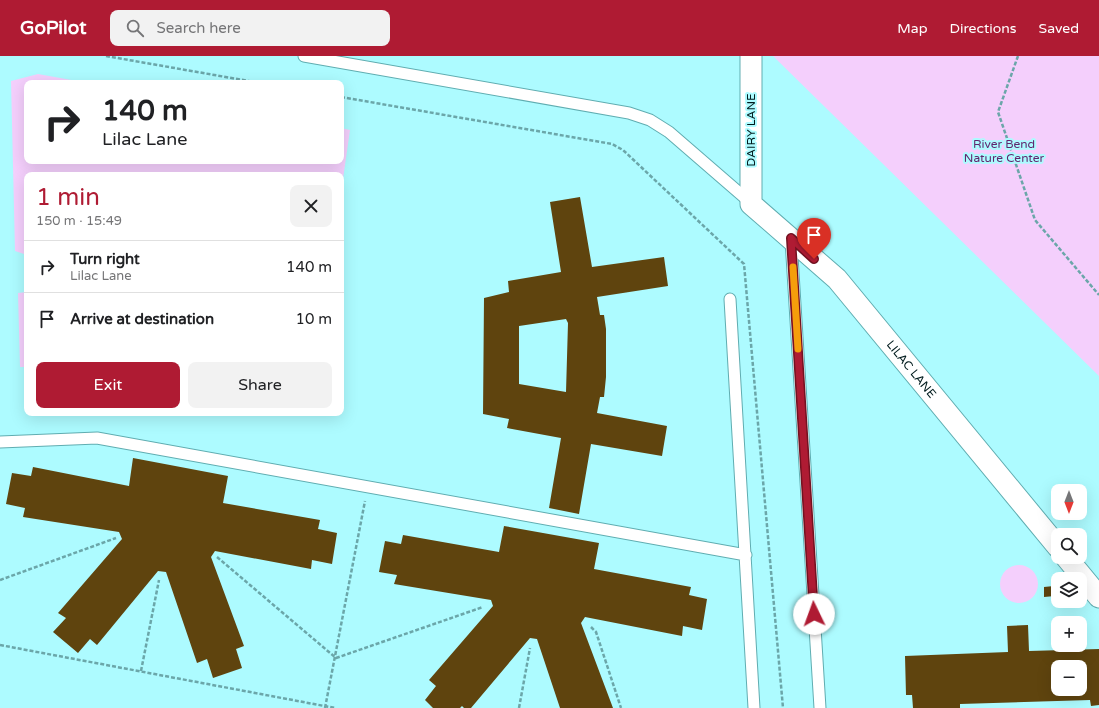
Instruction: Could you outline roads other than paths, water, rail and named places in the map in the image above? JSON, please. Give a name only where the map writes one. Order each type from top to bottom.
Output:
[{"type":"street","name":"DAIRY LANE","points":[[751,56],[751,204]]},
{"type":"street","name":"LILAC LANE","points":[[751,204],[837,279],[1051,539]]},
{"type":"street","points":[[1072,564],[1099,597]]},
{"type":"lane","points":[[304,56],[629,113],[650,120],[669,132],[751,204]]},
{"type":"lane","points":[[791,238],[820,708]]},
{"type":"lane","points":[[730,299],[754,708]]},
{"type":"lane","points":[[0,442],[97,438],[746,555]]},
{"type":"park label","name":"River Bend Nature Center","points":[[1004,151]]}]
